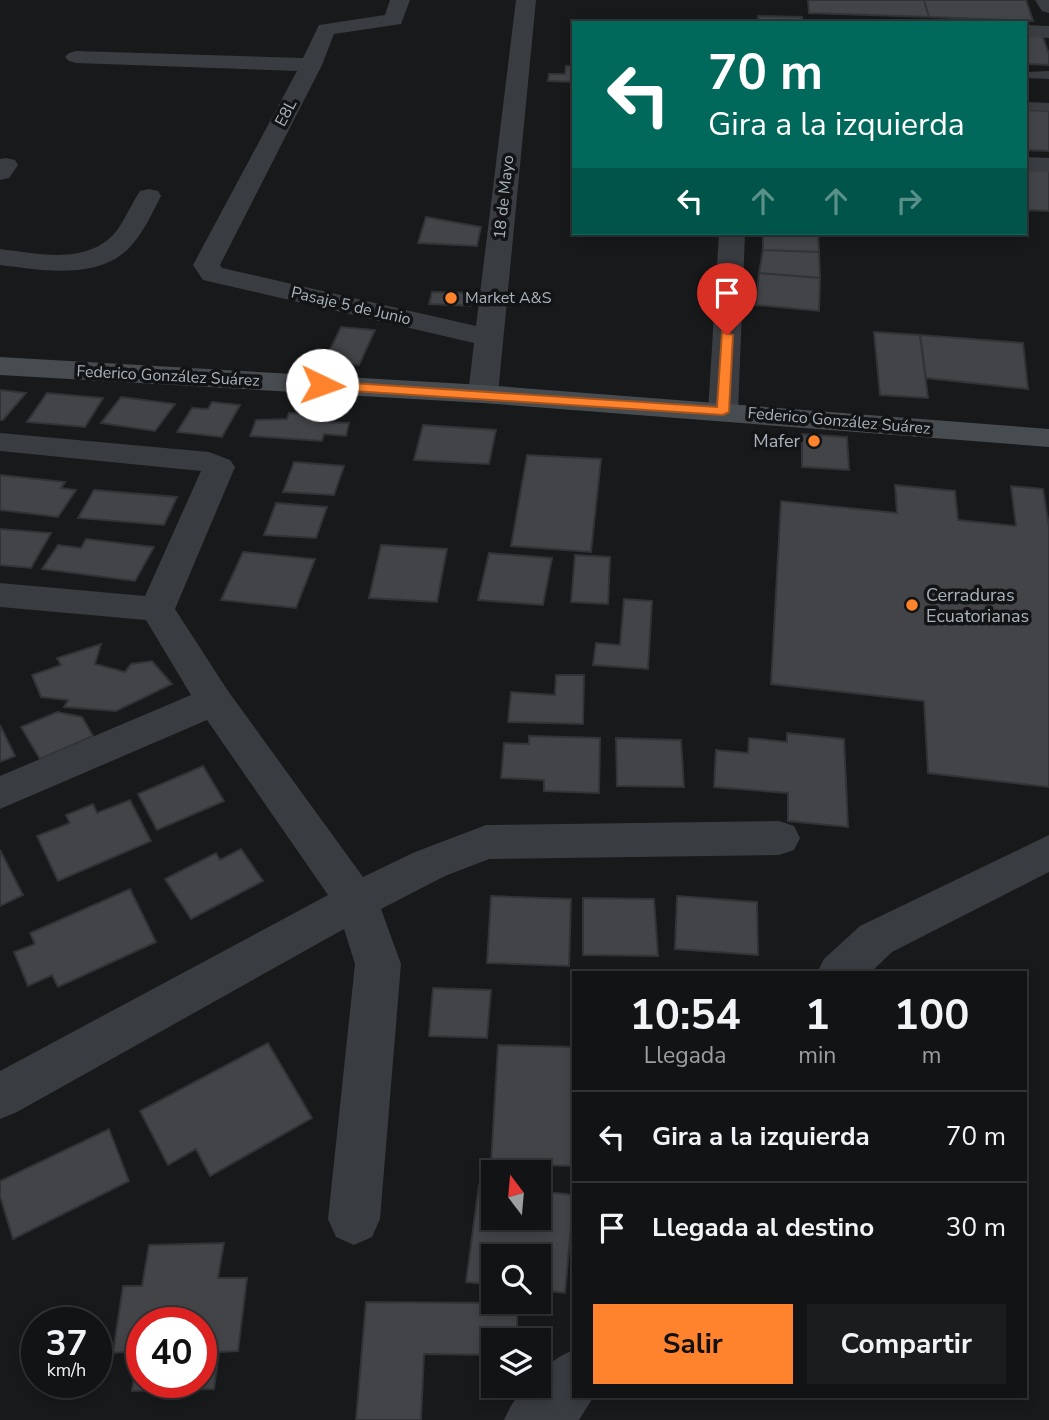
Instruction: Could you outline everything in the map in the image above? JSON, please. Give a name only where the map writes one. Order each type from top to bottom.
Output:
[{"type":"street","name":"E8L","points":[[213,274],[206,265],[312,65],[326,29],[394,20],[400,0]]},
{"type":"street","name":"18 de Mayo","points":[[483,394],[526,0]]},
{"type":"street","points":[[1045,0],[1049,7]]},
{"type":"street","points":[[1027,31],[1049,32]]},
{"type":"street","points":[[76,57],[312,65]]},
{"type":"street","points":[[1027,164],[1049,164]]},
{"type":"street","points":[[0,257],[82,261],[99,256],[114,249],[124,238],[149,196]]},
{"type":"street","points":[[723,412],[732,235]]},
{"type":"street","name":"Pasaje 5 de Junio","points":[[213,274],[489,338]]},
{"type":"street","name":"Federico González Suárez","points":[[0,366],[483,394],[1049,438]]},
{"type":"street","points":[[0,442],[209,462],[219,467],[157,609]]},
{"type":"street","points":[[0,596],[157,609]]},
{"type":"street","points":[[157,609],[214,701],[356,901],[378,964],[354,1219]]},
{"type":"street","points":[[0,793],[214,701]]},
{"type":"street","points":[[0,1096],[356,901],[430,864],[486,842],[779,838]]},
{"type":"street","points":[[841,971],[876,939],[1049,852]]},
{"type":"street","points":[[533,1420],[558,1402],[572,1381]]},
{"type":"lane","points":[[1027,75],[1049,75]]},
{"type":"lane","points":[[1027,106],[1049,107]]},
{"type":"building","points":[[808,0],[924,0],[929,17],[809,13]]},
{"type":"building","points":[[924,0],[1026,0],[1033,21],[929,17]]},
{"type":"building","points":[[758,16],[802,17],[802,21],[759,21]]},
{"type":"building","points":[[1027,34],[1042,35],[1049,54],[1049,65],[1027,64]]},
{"type":"building","points":[[566,66],[572,66],[572,82],[548,81],[549,74],[565,74]]},
{"type":"building","points":[[1027,110],[1049,111],[1049,151],[1027,150]]},
{"type":"building","points":[[1027,166],[1049,167],[1049,211],[1027,210]]},
{"type":"building","points":[[426,217],[481,227],[477,246],[418,243]]},
{"type":"building","points":[[763,235],[818,235],[819,252],[763,250]]},
{"type":"building","points":[[763,250],[819,252],[820,278],[759,273]]},
{"type":"building","points":[[759,273],[820,278],[819,311],[756,305]]},
{"type":"building","name":"Market A&S","points":[[432,292],[472,293],[470,306],[429,304]]},
{"type":"building","points":[[341,327],[375,330],[359,365],[324,362]]},
{"type":"building","points":[[874,332],[920,335],[928,398],[880,395]]},
{"type":"building","points":[[920,335],[1023,343],[1028,389],[926,378]]},
{"type":"building","points":[[0,390],[26,393],[3,420],[0,420]]},
{"type":"building","points":[[47,393],[103,398],[85,427],[27,422]]},
{"type":"building","points":[[121,397],[175,404],[155,431],[101,423]]},
{"type":"building","points":[[212,402],[240,405],[222,437],[177,432],[192,408],[208,409]]},
{"type":"building","points":[[289,413],[326,415],[323,422],[349,423],[346,436],[324,434],[322,441],[250,436],[256,420],[287,419]]},
{"type":"building","points":[[423,425],[496,430],[489,464],[414,460]]},
{"type":"building","points":[[802,434],[847,437],[849,470],[802,467]]},
{"type":"building","points":[[527,455],[601,459],[591,552],[511,546]]},
{"type":"building","points":[[294,462],[344,466],[334,495],[283,492]]},
{"type":"building","points":[[0,475],[65,482],[61,488],[76,490],[58,517],[0,510]]},
{"type":"building","name":"Cerraduras Ecuatorianas","points":[[895,485],[955,491],[958,520],[1016,526],[1011,486],[1043,489],[1049,526],[1049,787],[928,773],[924,701],[771,684],[781,501],[897,513]]},
{"type":"building","points":[[94,490],[177,497],[164,525],[78,518]]},
{"type":"building","points":[[276,503],[327,507],[316,538],[264,535]]},
{"type":"building","points":[[0,529],[51,533],[31,568],[0,565]]},
{"type":"building","points":[[86,539],[154,547],[135,581],[42,569],[58,545],[81,548]]},
{"type":"building","points":[[381,545],[447,549],[437,602],[369,598]]},
{"type":"building","points":[[243,552],[315,559],[296,608],[221,600]]},
{"type":"building","points":[[489,553],[552,558],[543,605],[478,600]]},
{"type":"building","points":[[575,555],[610,557],[608,604],[571,602]]},
{"type":"building","points":[[624,599],[652,601],[648,669],[593,665],[596,643],[620,645]]},
{"type":"building","points":[[101,644],[95,664],[125,672],[131,664],[152,661],[172,684],[116,711],[64,707],[68,700],[41,697],[32,675],[61,665],[57,658]]},
{"type":"building","points":[[556,675],[584,675],[583,724],[508,722],[511,692],[555,695]]},
{"type":"building","points":[[57,712],[82,717],[93,736],[40,759],[21,727]]},
{"type":"building","points":[[0,725],[15,756],[0,762]]},
{"type":"building","points":[[787,733],[844,739],[848,827],[788,821],[788,793],[714,787],[716,750],[748,753],[749,738],[787,742]]},
{"type":"building","points":[[529,736],[600,738],[599,793],[544,791],[544,780],[501,778],[504,743],[529,744]]},
{"type":"building","points":[[616,738],[681,740],[684,787],[617,786]]},
{"type":"building","points":[[203,766],[224,801],[157,830],[138,794]]},
{"type":"building","points":[[130,800],[151,841],[58,881],[37,836],[70,823],[66,815],[93,804],[97,813]]},
{"type":"building","points":[[241,849],[263,881],[191,919],[165,879],[216,853],[220,860]]},
{"type":"building","points":[[0,850],[23,895],[0,906]]},
{"type":"building","points":[[130,889],[156,942],[58,987],[52,975],[28,986],[14,952],[35,944],[30,933]]},
{"type":"building","points":[[491,896],[571,899],[569,966],[487,963]]},
{"type":"building","points":[[677,896],[757,902],[758,955],[675,949]]},
{"type":"building","points":[[583,898],[654,899],[658,956],[583,955]]},
{"type":"building","points":[[433,988],[491,990],[487,1038],[429,1036]]},
{"type":"building","points":[[268,1043],[312,1118],[210,1176],[196,1149],[168,1165],[140,1111]]},
{"type":"building","points":[[498,1045],[572,1047],[572,1166],[551,1165],[551,1160],[491,1160]]},
{"type":"building","points":[[109,1129],[129,1181],[13,1239],[0,1196],[0,1181]]},
{"type":"building","points":[[479,1185],[481,1230],[551,1230],[551,1192],[572,1195],[565,1293],[551,1291],[551,1244],[481,1244],[481,1284],[466,1282]]},
{"type":"building","points":[[224,1243],[218,1278],[247,1278],[238,1351],[219,1352],[217,1367],[217,1307],[126,1307],[126,1352],[113,1353],[123,1286],[142,1286],[149,1245]]},
{"type":"building","points":[[366,1302],[481,1303],[481,1314],[517,1314],[517,1328],[481,1328],[481,1355],[424,1354],[421,1420],[356,1420]]},
{"type":"place","name":"Market A&S","points":[[451,298]]},
{"type":"place","name":"Mafer","points":[[814,441]]},
{"type":"place","name":"Cerraduras Ecuatorianas","points":[[912,605]]},
{"type":"route","points":[[322,385],[723,412],[727,335]]}]
